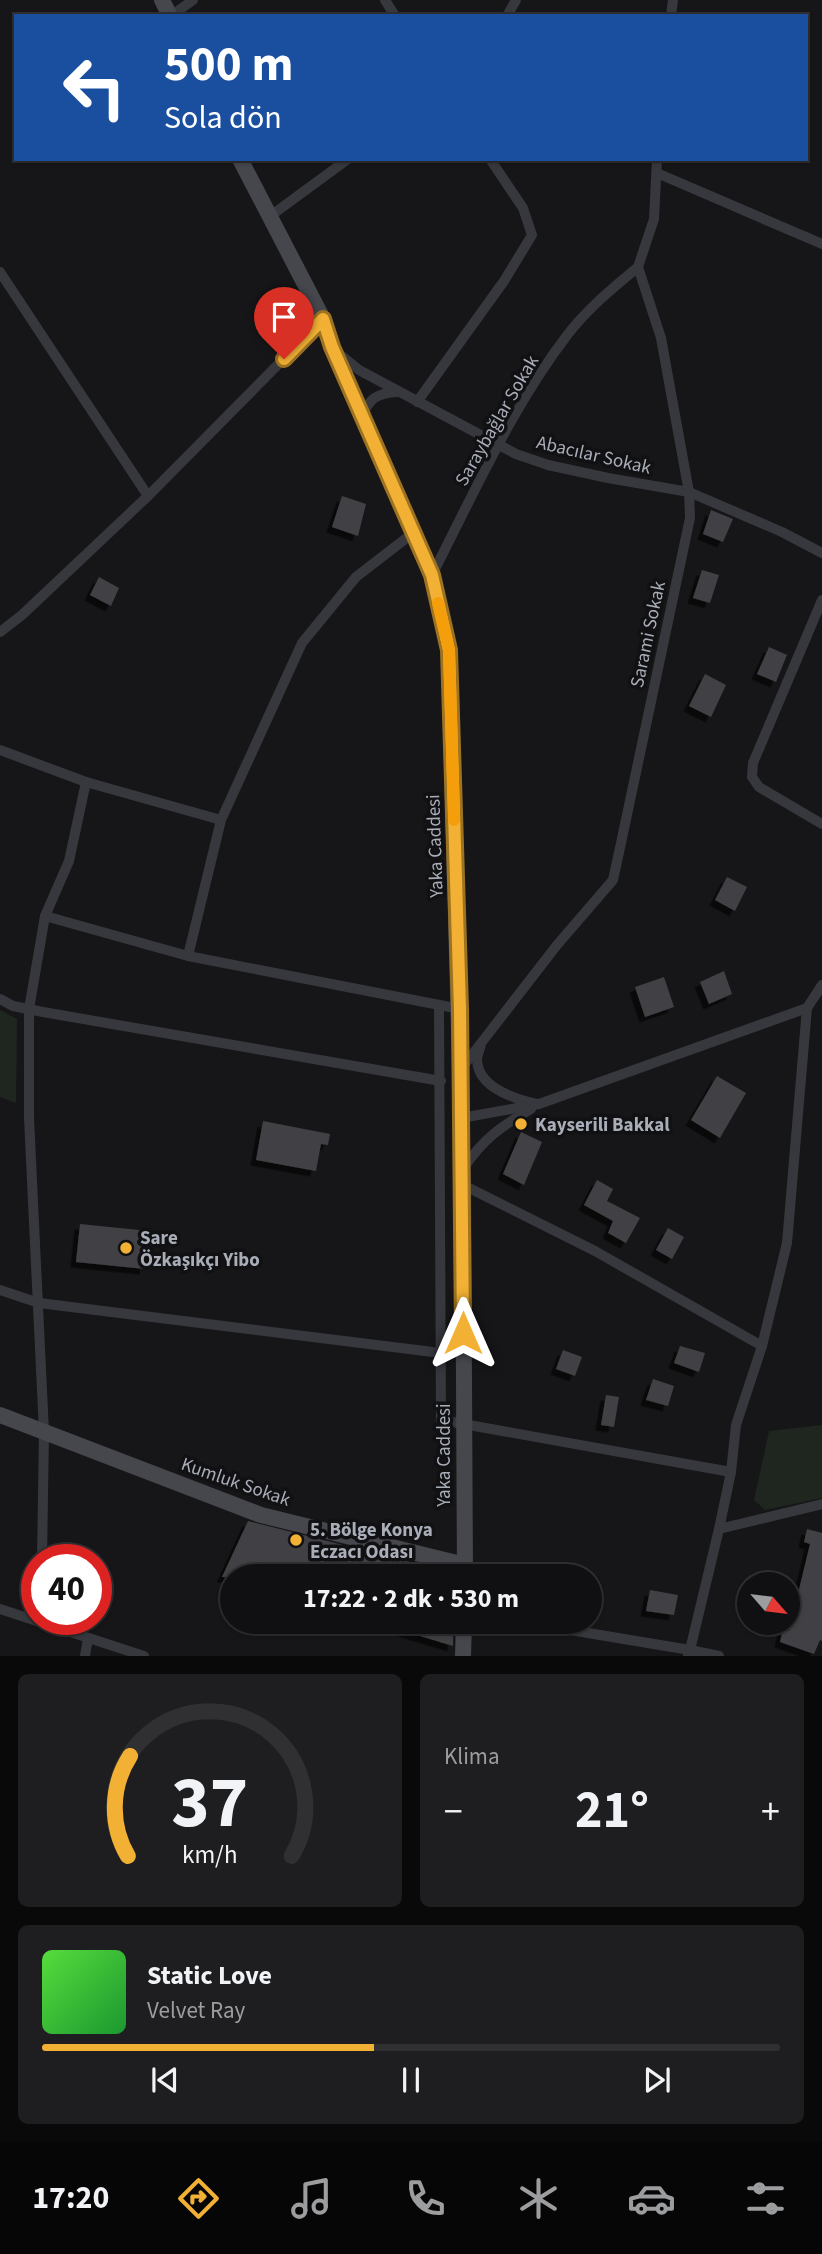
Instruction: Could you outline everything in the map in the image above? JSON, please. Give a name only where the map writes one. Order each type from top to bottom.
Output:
[{"type":"street","points":[[173,14],[193,0]]},
{"type":"street","name":"Yaka Caddesi","points":[[241,161],[323,319],[332,347],[432,575],[449,650],[463,1177],[465,1564]]},
{"type":"street","points":[[269,217],[345,161]]},
{"type":"street","points":[[417,401],[504,281],[532,234],[523,208],[491,161]]},
{"type":"street","points":[[638,267],[654,219],[657,161]]},
{"type":"street","points":[[657,173],[822,244]]},
{"type":"street","name":"Saraybağlar Sokak","points":[[432,575],[531,386],[570,332],[601,298],[638,267]]},
{"type":"street","name":"Sarami Sokak","points":[[461,1069],[481,1040],[613,880],[690,518],[689,492],[661,338],[638,267]]},
{"type":"street","points":[[0,272],[148,496]]},
{"type":"street","points":[[0,632],[22,615],[148,496],[323,319]]},
{"type":"street","name":"Abacılar Sokak","points":[[332,347],[359,370],[516,454],[548,465],[689,492],[782,531],[822,553]]},
{"type":"street","points":[[363,416],[365,406],[374,397],[400,392]]},
{"type":"street","points":[[188,956],[221,820],[302,643],[356,577],[414,533]]},
{"type":"street","points":[[822,600],[753,763],[752,777],[759,787],[822,824]]},
{"type":"street","points":[[0,750],[86,782],[221,820]]},
{"type":"street","points":[[42,1544],[44,1432],[29,1118],[29,1009],[45,916],[69,861],[86,782]]},
{"type":"street","points":[[45,916],[188,956],[460,1009]]},
{"type":"street","points":[[689,1653],[731,1472],[736,1425],[762,1346],[787,1243],[807,1008],[822,985]]},
{"type":"street","points":[[0,999],[13,1006],[29,1009],[441,1081]]},
{"type":"street","points":[[439,1006],[442,1420],[731,1472]]},
{"type":"street","points":[[461,1118],[539,1104],[807,1008]]},
{"type":"street","points":[[481,1040],[477,1061],[484,1079],[516,1099],[539,1104]]},
{"type":"street","points":[[539,1104],[489,1135],[476,1148],[463,1177],[762,1346]]},
{"type":"street","points":[[0,1290],[39,1303],[441,1353]]},
{"type":"street","name":"Kumluk Sokak","points":[[0,1415],[261,1515],[440,1564]]},
{"type":"street","points":[[719,1529],[822,1504]]},
{"type":"street","points":[[0,1609],[21,1615]]},
{"type":"street","points":[[463,1656],[464,1634]]},
{"type":"street","points":[[587,1634],[719,1656]]},
{"type":"street","points":[[80,1635],[144,1656]]},
{"type":"street","points":[[85,1656],[88,1638]]},
{"type":"shaded area","points":[[0,1010],[17,1019],[16,1103],[0,1097]]},
{"type":"shaded area","points":[[822,1425],[822,1498],[765,1510],[754,1500],[769,1431]]},
{"type":"building","points":[[342,496],[366,504],[358,536],[332,527]]},
{"type":"building","points":[[711,510],[733,519],[723,542],[703,534]]},
{"type":"building","points":[[702,570],[719,575],[710,603],[693,598]]},
{"type":"building","points":[[99,577],[119,588],[111,606],[90,595]]},
{"type":"building","points":[[769,647],[787,655],[776,682],[757,674]]},
{"type":"building","points":[[705,674],[726,685],[711,717],[689,706]]},
{"type":"building","points":[[727,877],[747,887],[735,911],[715,900]]},
{"type":"building","points":[[724,971],[732,994],[709,1004],[700,982]]},
{"type":"building","points":[[664,977],[674,1007],[645,1017],[635,987]]},
{"type":"building","points":[[717,1076],[746,1093],[720,1138],[691,1120]]},
{"type":"building","points":[[263,1121],[330,1134],[328,1145],[321,1144],[316,1171],[256,1160]]},
{"type":"building","points":[[521,1132],[542,1142],[524,1185],[503,1174]]},
{"type":"building","points":[[597,1180],[613,1189],[607,1201],[640,1218],[626,1243],[608,1233],[613,1221],[584,1205]]},
{"type":"building","points":[[80,1224],[149,1231],[145,1269],[76,1262]]},
{"type":"building","points":[[668,1228],[684,1237],[672,1259],[656,1250]]},
{"type":"building","points":[[680,1346],[705,1353],[699,1372],[674,1363]]},
{"type":"building","points":[[563,1350],[582,1357],[575,1376],[556,1369]]},
{"type":"building","points":[[653,1379],[674,1386],[668,1406],[646,1400]]},
{"type":"building","points":[[606,1395],[619,1397],[614,1427],[601,1425]]},
{"type":"building","points":[[248,1521],[418,1564],[228,1564]]},
{"type":"building","points":[[807,1529],[822,1533],[822,1641],[820,1640],[814,1654],[780,1642],[782,1635],[800,1635],[800,1585],[810,1544],[804,1542]]},
{"type":"building","points":[[650,1590],[678,1595],[674,1615],[646,1611]]},
{"type":"building","points":[[414,1634],[453,1634],[453,1646]]},
{"type":"slow traffic","points":[[438,603],[449,650],[454,820]]},
{"type":"place","name":"Kayserili Bakkal","points":[[521,1124]]},
{"type":"place","name":"Sare Özkaşıkçı Yibo","points":[[126,1248]]},
{"type":"place","name":"5. Bölge Konya Eczacı Odası","points":[[296,1540]]},
{"type":"route","points":[[284,359],[323,319],[332,347],[432,575],[449,650],[460,1009],[463,1333]]}]
